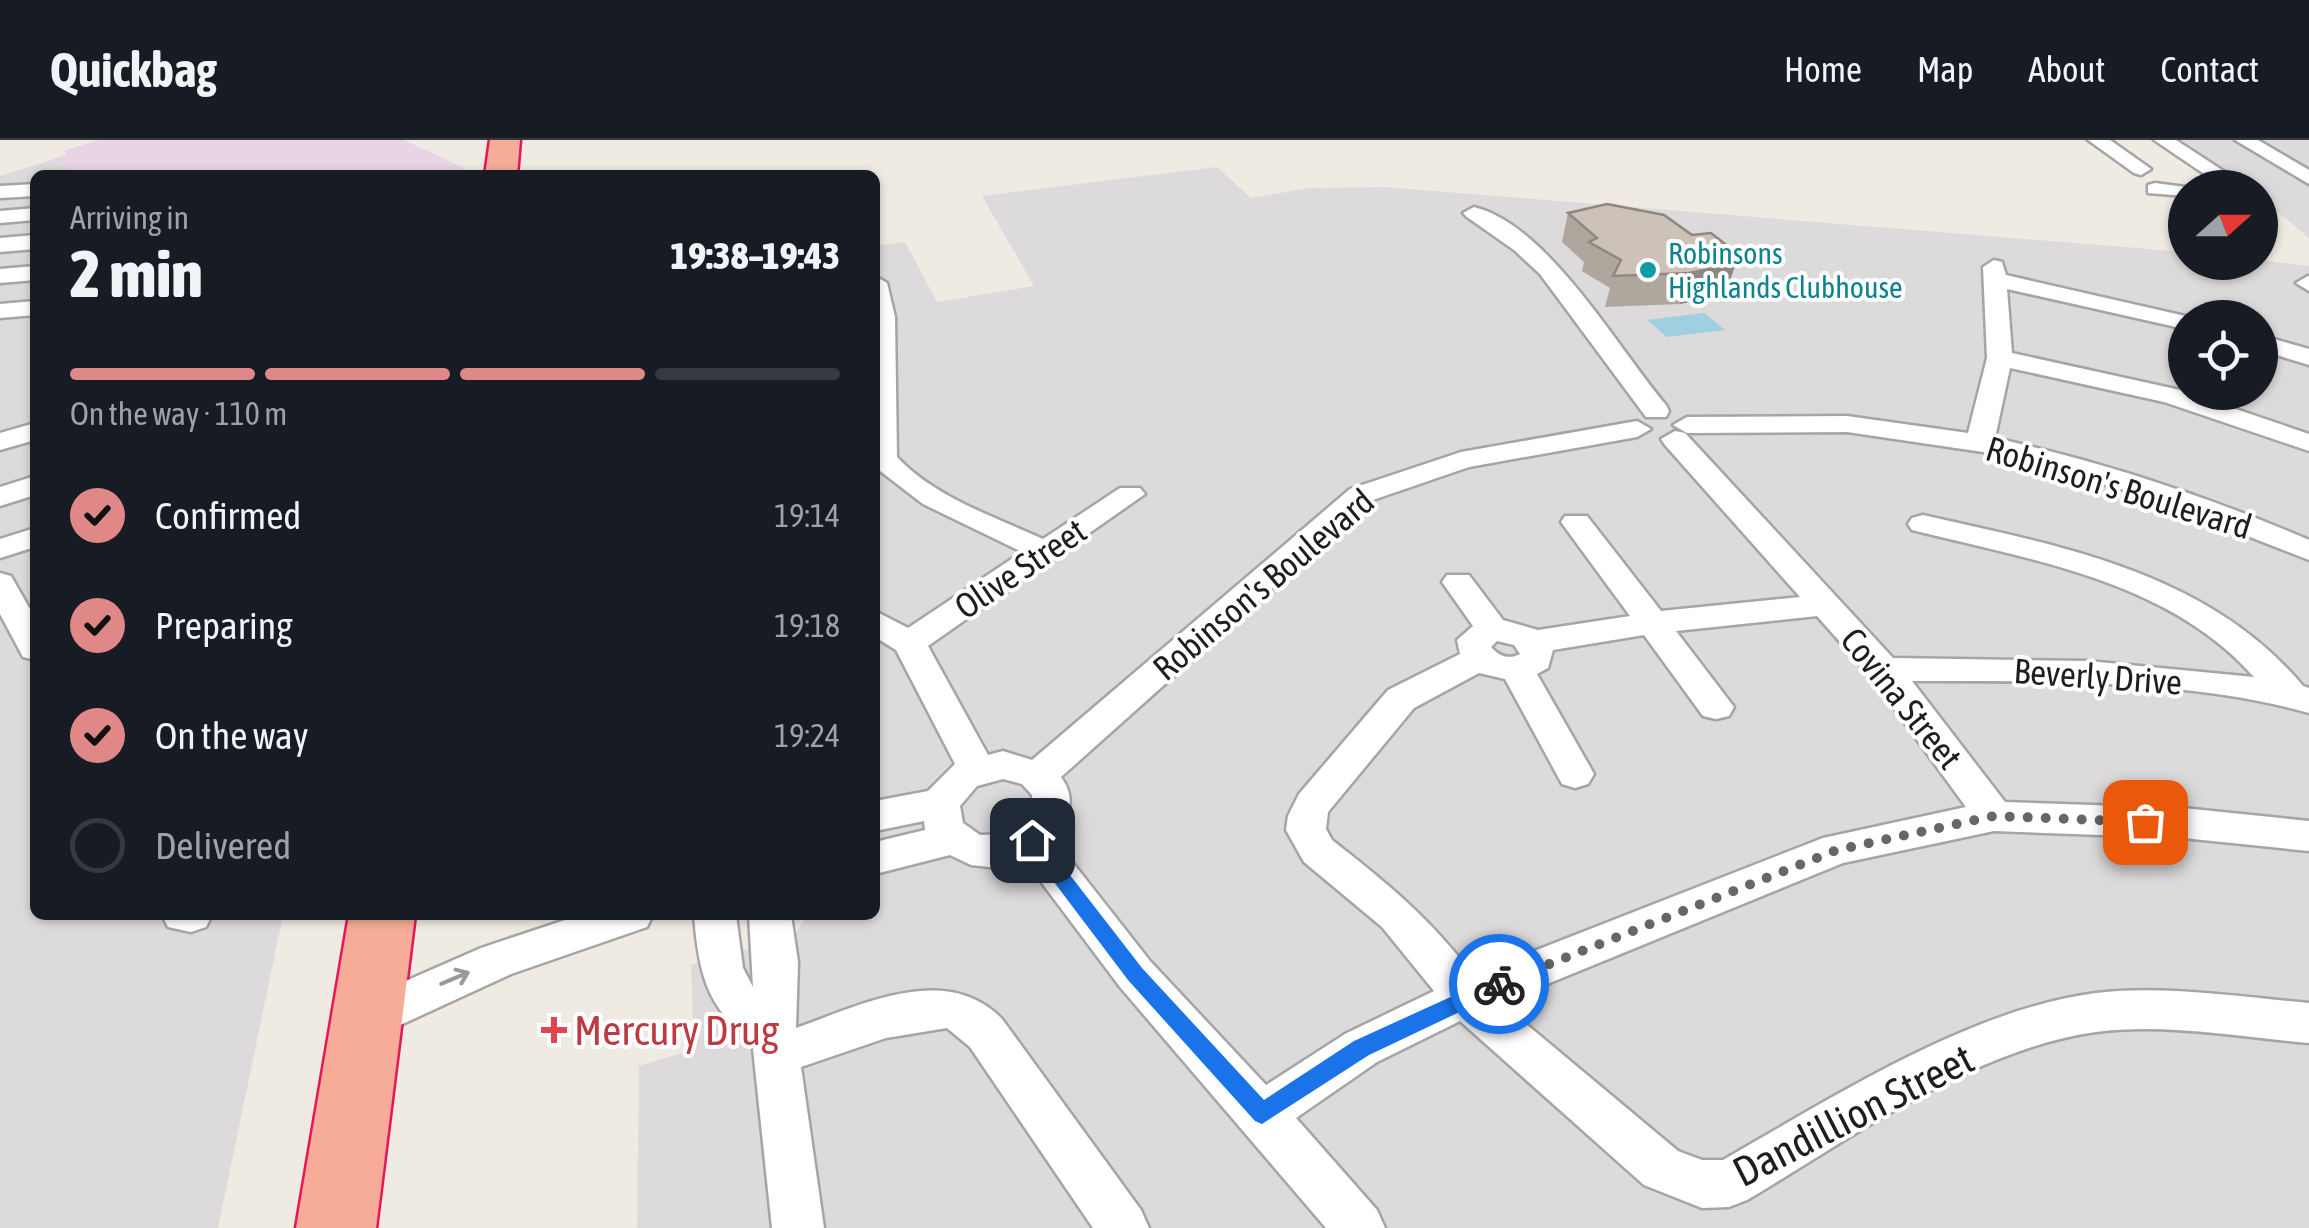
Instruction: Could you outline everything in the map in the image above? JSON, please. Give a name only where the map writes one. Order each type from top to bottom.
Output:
[{"type":"highway","points":[[501,170],[505,140]]},
{"type":"highway","points":[[336,1228],[381,920]]},
{"type":"street","points":[[2097,140],[2142,169]]},
{"type":"street","points":[[2163,140],[2209,170]]},
{"type":"street","points":[[2244,140],[2309,178]]},
{"type":"street","points":[[2155,189],[2168,189]]},
{"type":"street","points":[[0,192],[30,190]]},
{"type":"street","points":[[1474,212],[1550,270],[1664,426]]},
{"type":"street","points":[[0,217],[30,214]]},
{"type":"street","points":[[0,245],[30,242]]},
{"type":"street","points":[[0,276],[30,273]]},
{"type":"street","points":[[1980,442],[2000,358],[1995,274],[2168,318]]},
{"type":"street","points":[[880,305],[883,459],[890,469],[917,488],[1045,551]]},
{"type":"street","points":[[0,311],[30,308]]},
{"type":"street","points":[[2278,347],[2309,356]]},
{"type":"street","points":[[2000,358],[2171,396],[2309,442]]},
{"type":"street","name":"Robinson's Boulevard","points":[[1038,776],[1360,496],[1404,476],[1476,455],[1664,426],[1801,422],[1868,426],[1980,442],[2174,497],[2309,551]]},
{"type":"street","name":"Covina Street","points":[[1262,1114],[1362,1048],[1464,998],[1837,850],[1994,816],[1884,670],[1664,426]]},
{"type":"street","points":[[0,442],[30,433]]},
{"type":"street","points":[[0,497],[30,487]]},
{"type":"street","name":"Olive Street","points":[[909,643],[1130,494]]},
{"type":"street","points":[[1576,522],[1716,707]]},
{"type":"street","points":[[1922,524],[2038,550],[2129,580],[2193,609],[2245,643],[2299,697]]},
{"type":"street","points":[[0,549],[30,539]]},
{"type":"street","points":[[1458,582],[1486,644],[1515,631],[1575,774]]},
{"type":"street","points":[[0,583],[30,640]]},
{"type":"street","points":[[1525,656],[1652,623],[1826,604]]},
{"type":"street","points":[[880,625],[909,643],[977,769]]},
{"type":"street","name":"Dandillion Street","points":[[1486,644],[1401,698],[1313,804],[1306,816],[1306,830],[1318,852],[1410,929],[1464,998],[1662,1168],[1706,1187],[1729,1183],[1926,1070],[2029,1029],[2095,1013],[2160,1010],[2309,1023]]},
{"type":"street","name":"Beverly Drive","points":[[1884,670],[2043,669],[2299,697]]},
{"type":"street","points":[[880,816],[946,821],[972,849],[997,852],[1032,840],[1054,812],[1051,792],[1038,776],[1003,765],[977,769],[954,783],[946,821]]},
{"type":"street","points":[[1994,816],[2182,823],[2309,836]]},
{"type":"street","points":[[880,855],[946,821]]},
{"type":"street","points":[[1032,840],[1135,974],[1359,1228]]},
{"type":"street","points":[[366,1019],[496,961],[614,920]]},
{"type":"street","points":[[715,920],[721,977],[748,1015],[775,1042]]},
{"type":"street","points":[[771,920],[776,962],[775,1042],[798,1228]]},
{"type":"street","points":[[775,1042],[946,1009],[970,1016],[1123,1228]]},
{"type":"shaded area","points":[[99,140],[404,140],[464,168],[80,170],[48,161],[67,154],[63,151]]},
{"type":"shaded area","points":[[2182,140],[2309,140],[2309,238],[2278,212],[2278,170],[2224,170]]},
{"type":"shaded area","points":[[48,161],[80,170],[30,170],[30,920],[282,920],[218,1228],[0,1228],[0,176]]},
{"type":"shaded area","points":[[1217,167],[1251,198],[1309,188],[1385,187],[2168,251],[2168,280],[2278,280],[2278,262],[2309,266],[2309,1228],[637,1228],[639,1066],[694,1049],[691,965],[794,936],[804,920],[880,920],[880,245],[905,242],[937,302],[1034,286],[982,196]]},
{"type":"water","points":[[1704,313],[1725,330],[1667,337],[1647,320]]},
{"type":"building","points":[[1607,204],[1664,215],[1692,235],[1711,233],[1739,255],[1724,256],[1735,264],[1689,273],[1613,276],[1621,260],[1589,242],[1597,238],[1568,213]]},
{"type":"way so far","points":[[1499,984],[1837,850],[1994,816],[2145,822]]},
{"type":"place","name":"Robinsons Highlands Clubhouse","points":[[1648,270]]},
{"type":"place","name":"Mercury Drug","points":[[554,1030]]},
{"type":"route","points":[[1032,840],[1135,974],[1262,1114],[1362,1048],[1499,984]]}]
